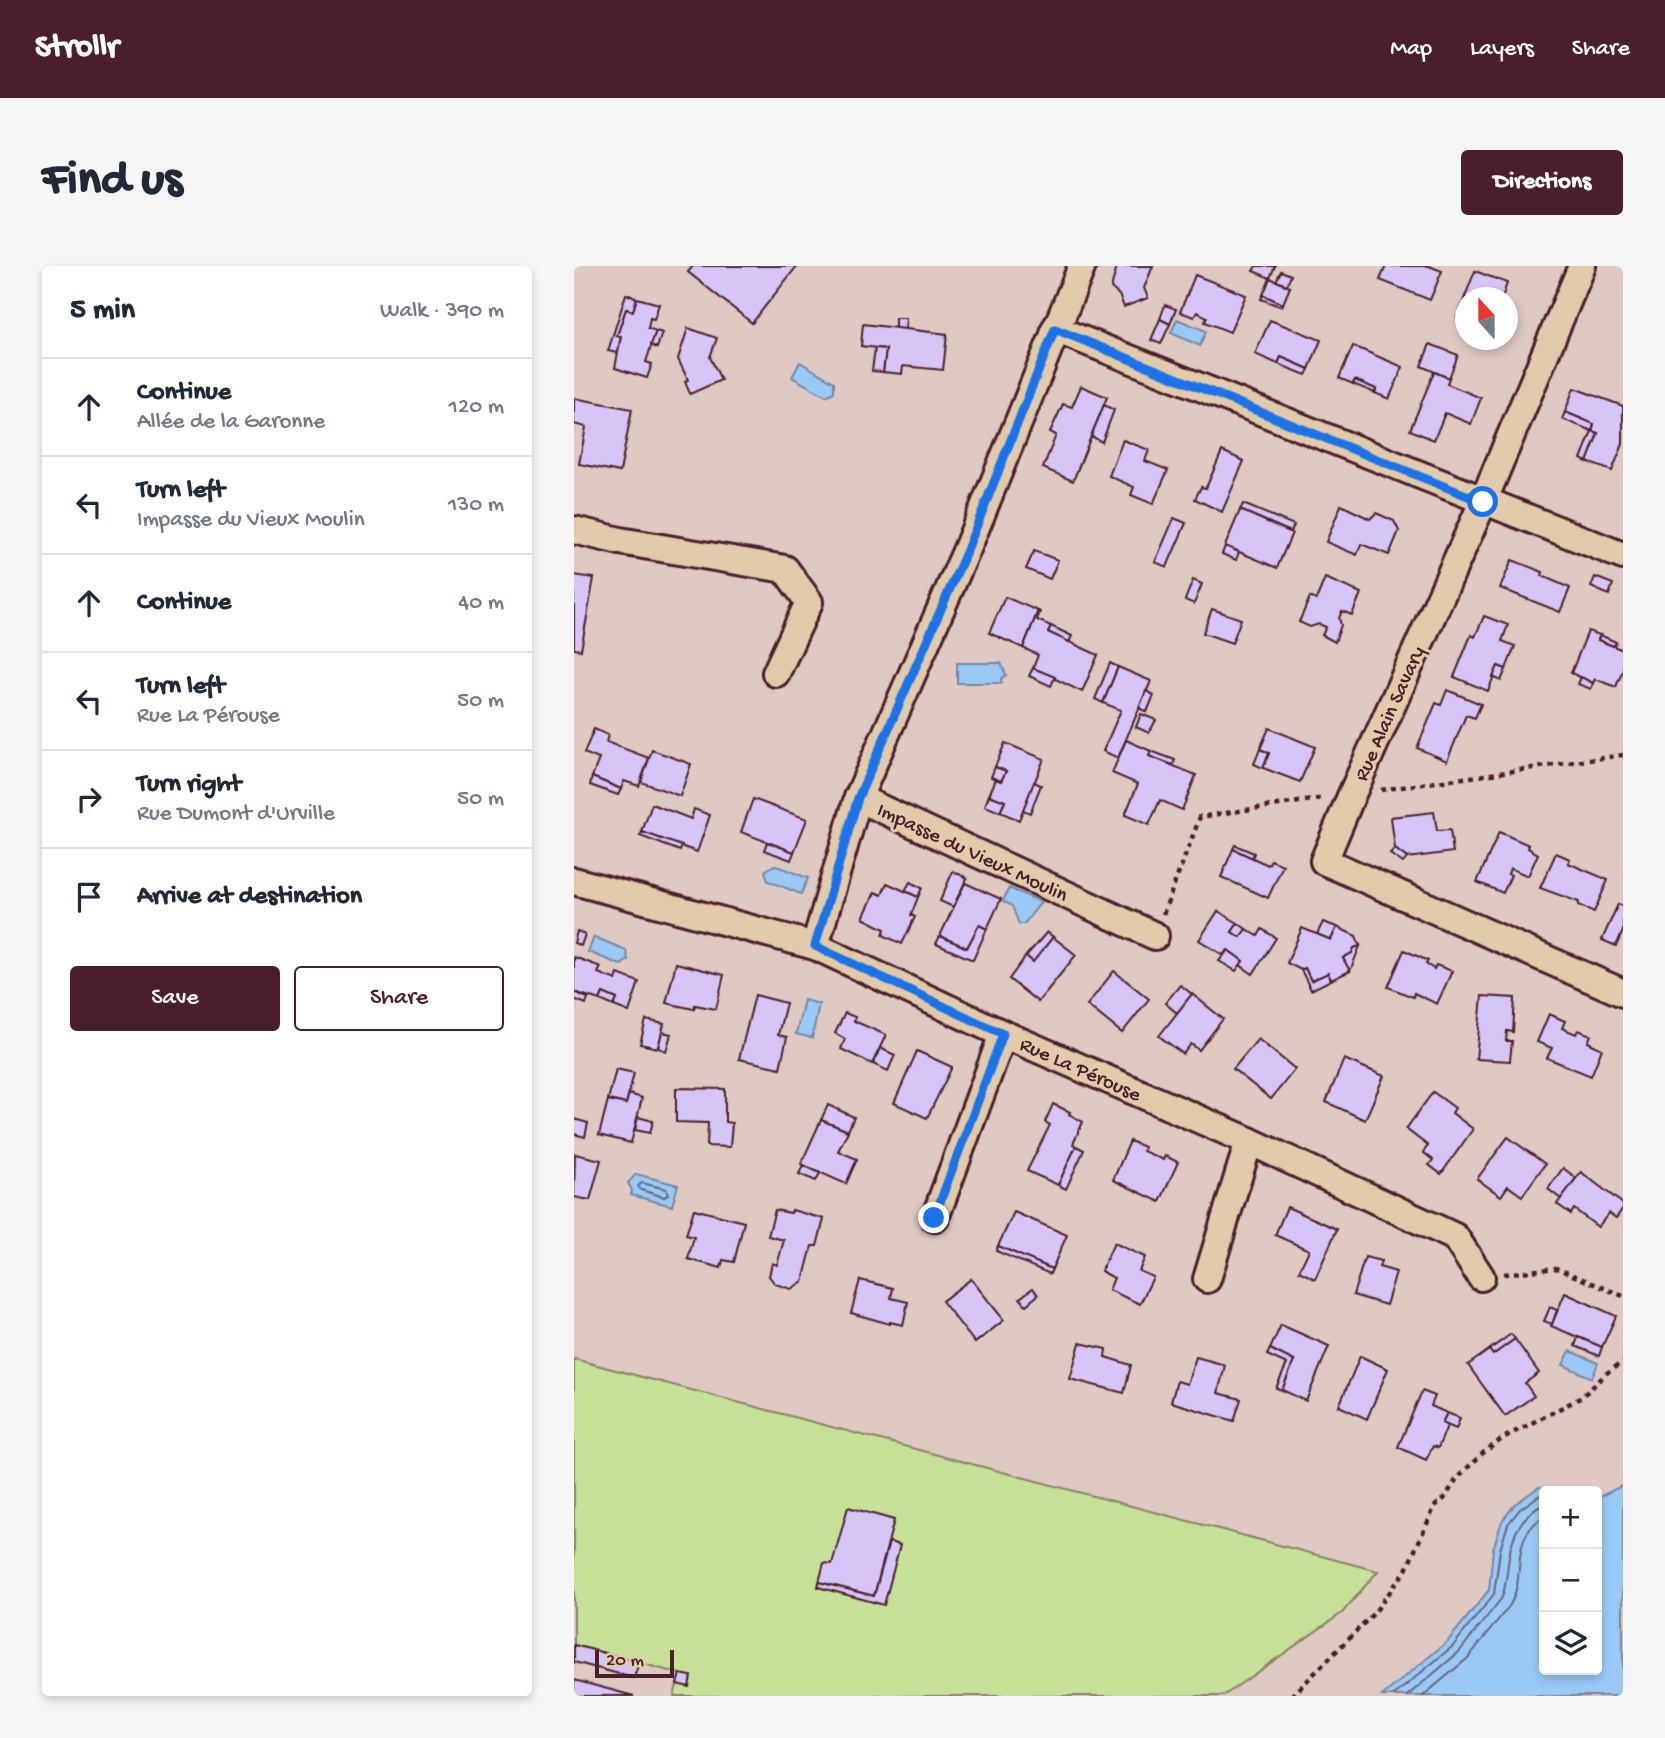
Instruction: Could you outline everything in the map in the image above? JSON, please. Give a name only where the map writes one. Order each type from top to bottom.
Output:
[{"type":"street","name":"Impasse du Vieux Moulin","points":[[1082,266],[967,550],[858,798],[1155,936]]},
{"type":"street","name":"Rue Alain Savary","points":[[1582,266],[1483,502],[1324,861],[1623,993]]},
{"type":"street","points":[[1055,329],[1623,556]]},
{"type":"street","points":[[574,530],[620,541],[785,569],[809,602],[776,673]]},
{"type":"street","points":[[815,946],[858,798]]},
{"type":"street","name":"Rue La Pérouse","points":[[574,881],[815,946],[1003,1034],[1249,1141],[1455,1237],[1481,1277]]},
{"type":"street","points":[[934,1218],[1003,1034]]},
{"type":"street","points":[[1207,1279],[1249,1141]]},
{"type":"path","points":[[1481,1277],[1556,1268],[1623,1296]]},
{"type":"path","points":[[1292,1696],[1374,1613],[1406,1570],[1435,1506],[1444,1499],[1458,1477],[1483,1452],[1503,1438],[1582,1397],[1608,1372],[1623,1362]]},
{"type":"green space","points":[[574,1359],[1378,1571],[1342,1613],[1223,1696],[674,1696],[680,1674],[574,1645]]},
{"type":"water","points":[[1177,319],[1206,331],[1200,346],[1171,333]]},
{"type":"water","points":[[800,362],[834,382],[834,392],[826,396],[792,377]]},
{"type":"water","points":[[957,663],[1001,663],[1006,675],[1001,679],[1002,683],[957,683]]},
{"type":"water","points":[[774,865],[808,878],[801,894],[768,881],[765,871]]},
{"type":"water","points":[[1009,888],[1041,902],[1024,924],[1019,924],[1012,906],[1003,901]]},
{"type":"water","points":[[594,937],[626,950],[628,960],[621,965],[588,952]]},
{"type":"water","points":[[804,1000],[819,1004],[812,1038],[796,1034]]},
{"type":"water","points":[[636,1174],[678,1185],[672,1206],[631,1195],[632,1190],[628,1183]]},
{"type":"water","points":[[1570,1351],[1598,1363],[1592,1378],[1563,1365]]},
{"type":"water","points":[[1623,1485],[1623,1696],[1382,1696],[1448,1641],[1489,1590],[1493,1549],[1502,1521],[1515,1504],[1539,1487],[1539,1675],[1602,1675],[1602,1496]]},
{"type":"building","points":[[693,266],[797,266],[752,323],[688,272]]},
{"type":"building","points":[[1117,266],[1153,266],[1144,288],[1148,298],[1124,307],[1119,295],[1111,288]]},
{"type":"building","points":[[1256,266],[1275,266],[1270,278],[1253,271]]},
{"type":"building","points":[[1386,266],[1429,266],[1442,271],[1430,300],[1380,280]]},
{"type":"building","points":[[1281,271],[1291,275],[1287,285],[1276,281]]},
{"type":"building","points":[[1475,271],[1507,283],[1506,287],[1469,287]]},
{"type":"building","points":[[1195,275],[1246,295],[1230,332],[1205,322],[1207,317],[1197,312],[1194,317],[1180,312]]},
{"type":"building","points":[[1270,278],[1290,287],[1283,304],[1263,295]]},
{"type":"building","points":[[626,294],[637,298],[633,311],[626,309],[617,336],[621,337],[617,353],[608,351]]},
{"type":"building","points":[[1263,295],[1283,304],[1282,307],[1261,299]]},
{"type":"building","points":[[637,298],[659,304],[654,319],[650,318],[648,328],[656,331],[646,362],[652,364],[647,378],[615,368],[621,337],[617,336],[626,309],[633,311]]},
{"type":"building","points":[[1165,305],[1176,309],[1170,324],[1160,319]]},
{"type":"building","points":[[895,318],[906,318],[905,330],[895,329]]},
{"type":"building","points":[[1160,319],[1170,324],[1161,344],[1151,340]]},
{"type":"building","points":[[1270,320],[1321,340],[1309,369],[1281,357],[1278,364],[1255,354]]},
{"type":"building","points":[[863,324],[947,334],[943,370],[903,366],[902,374],[883,372],[886,349],[861,346]]},
{"type":"building","points":[[688,328],[717,338],[710,357],[721,380],[690,394],[685,382],[688,380],[678,359]]},
{"type":"building","points":[[656,331],[662,333],[657,348],[651,345]]},
{"type":"building","points":[[1430,344],[1458,355],[1449,378],[1421,366]]},
{"type":"building","points":[[1353,346],[1403,367],[1389,399],[1375,393],[1376,389],[1355,380],[1353,384],[1339,378]]},
{"type":"building","points":[[875,348],[886,349],[883,372],[872,371]]},
{"type":"building","points":[[1281,357],[1309,369],[1306,375],[1278,364]]},
{"type":"building","points":[[1434,372],[1449,378],[1447,384],[1481,398],[1471,424],[1445,413],[1434,440],[1410,430]]},
{"type":"building","points":[[1355,380],[1376,389],[1375,393],[1353,384]]},
{"type":"building","points":[[1081,386],[1107,397],[1073,481],[1043,468],[1056,435],[1050,432],[1063,404],[1072,407]]},
{"type":"building","points":[[1574,388],[1623,406],[1623,444],[1612,471],[1587,462],[1598,433],[1592,431],[1594,424],[1565,412]]},
{"type":"building","points":[[574,398],[632,409],[620,472],[579,464],[586,427],[574,424]]},
{"type":"building","points":[[1104,405],[1114,410],[1102,442],[1091,436]]},
{"type":"building","points":[[1565,412],[1594,424],[1592,431],[1562,419]]},
{"type":"building","points":[[1592,431],[1598,433],[1587,462],[1581,459]]},
{"type":"building","points":[[1123,440],[1149,450],[1145,461],[1168,470],[1153,504],[1131,495],[1134,487],[1109,476]]},
{"type":"building","points":[[1222,451],[1244,461],[1222,512],[1195,499],[1201,487],[1206,488]]},
{"type":"building","points":[[1243,504],[1294,525],[1291,532],[1240,510]]},
{"type":"building","points":[[1341,505],[1370,519],[1376,513],[1394,521],[1399,531],[1389,555],[1361,544],[1357,555],[1326,542]]},
{"type":"building","points":[[1240,510],[1292,533],[1277,568],[1225,546]]},
{"type":"building","points":[[1174,518],[1186,523],[1167,567],[1155,562]]},
{"type":"building","points":[[1225,546],[1239,552],[1236,560],[1222,554]]},
{"type":"building","points":[[1034,551],[1058,560],[1050,579],[1026,569]]},
{"type":"building","points":[[1512,560],[1543,572],[1542,576],[1570,588],[1560,612],[1500,588]]},
{"type":"building","points":[[574,575],[594,578],[581,650],[574,649]]},
{"type":"building","points":[[1595,577],[1613,584],[1609,595],[1591,587]]},
{"type":"building","points":[[1325,578],[1361,593],[1352,615],[1342,611],[1339,618],[1341,625],[1335,642],[1322,635],[1326,627],[1319,624],[1310,627],[1299,622],[1310,597],[1316,600]]},
{"type":"building","points":[[1193,580],[1202,584],[1194,604],[1185,600]]},
{"type":"building","points":[[1005,597],[1038,611],[1023,648],[989,633]]},
{"type":"building","points":[[1212,609],[1241,619],[1232,643],[1203,633]]},
{"type":"building","points":[[1038,611],[1037,620],[1051,626],[1048,632],[1098,655],[1082,692],[1033,668],[1038,655],[1023,648]]},
{"type":"building","points":[[1484,616],[1508,625],[1502,641],[1515,646],[1506,669],[1498,666],[1488,691],[1454,677],[1471,635],[1475,637]]},
{"type":"building","points":[[1051,626],[1072,636],[1069,642],[1048,632]]},
{"type":"building","points":[[1588,631],[1600,635],[1598,640],[1623,650],[1623,670],[1616,687],[1595,679],[1593,683],[1571,673]]},
{"type":"building","points":[[1600,635],[1616,642],[1614,646],[1598,640]]},
{"type":"building","points":[[1110,663],[1118,667],[1103,703],[1095,699]]},
{"type":"building","points":[[1498,666],[1506,669],[1501,681],[1493,677]]},
{"type":"building","points":[[1118,667],[1151,681],[1118,758],[1103,751],[1121,710],[1103,703]]},
{"type":"building","points":[[1033,668],[1055,677],[1051,686],[1029,676]]},
{"type":"building","points":[[1581,677],[1593,683],[1591,689],[1578,684]]},
{"type":"building","points":[[1447,690],[1481,704],[1475,718],[1466,715],[1447,761],[1417,748],[1436,703],[1441,705]]},
{"type":"building","points":[[1146,691],[1154,695],[1147,712],[1139,708]]},
{"type":"building","points":[[1141,714],[1156,720],[1149,733],[1136,727]]},
{"type":"building","points":[[1269,728],[1315,747],[1300,782],[1263,768],[1269,753],[1260,749]]},
{"type":"building","points":[[594,729],[608,735],[606,742],[649,758],[639,786],[624,781],[621,789],[592,777],[599,759],[584,753]]},
{"type":"building","points":[[1126,740],[1151,751],[1149,756],[1196,775],[1182,810],[1160,800],[1149,825],[1125,815],[1138,784],[1112,773]]},
{"type":"building","points":[[1005,743],[1044,759],[1019,820],[1000,812],[1005,801],[989,795],[996,779],[1001,781],[1006,771],[995,767]]},
{"type":"building","points":[[1260,749],[1269,753],[1263,768],[1254,764]]},
{"type":"building","points":[[652,750],[691,764],[680,796],[641,782]]},
{"type":"building","points":[[1151,751],[1175,760],[1173,765],[1149,756]]},
{"type":"building","points":[[995,767],[1006,771],[1001,781],[991,777]]},
{"type":"building","points":[[592,777],[621,789],[618,795],[590,785]]},
{"type":"building","points":[[1034,782],[1041,785],[1030,813],[1023,810]]},
{"type":"building","points":[[989,795],[1005,801],[1000,812],[985,806]]},
{"type":"building","points":[[753,799],[807,819],[794,852],[741,832]]},
{"type":"building","points":[[652,804],[691,819],[694,809],[710,815],[697,852],[642,832]]},
{"type":"building","points":[[1434,812],[1437,831],[1450,830],[1453,852],[1407,858],[1395,849],[1391,817]]},
{"type":"building","points":[[642,832],[682,846],[680,851],[640,836]]},
{"type":"building","points":[[1499,832],[1529,845],[1528,848],[1538,854],[1528,876],[1510,868],[1508,874],[1511,875],[1503,893],[1477,882]]},
{"type":"building","points":[[767,842],[794,852],[791,860],[764,850]]},
{"type":"building","points":[[1235,845],[1254,853],[1252,858],[1233,849]]},
{"type":"building","points":[[1233,849],[1268,865],[1271,860],[1283,865],[1268,898],[1221,877]]},
{"type":"building","points":[[1395,849],[1407,858],[1403,863],[1390,854]]},
{"type":"building","points":[[1556,853],[1570,859],[1568,863],[1608,880],[1594,912],[1578,905],[1579,902],[1540,888]]},
{"type":"building","points":[[953,871],[967,878],[953,907],[940,901]]},
{"type":"building","points":[[910,882],[922,888],[918,897],[905,891]]},
{"type":"building","points":[[887,883],[918,897],[911,915],[915,917],[902,944],[883,935],[885,929],[863,918],[875,892],[882,895]]},
{"type":"building","points":[[965,883],[1001,899],[987,929],[979,925],[967,948],[940,936]]},
{"type":"building","points":[[1618,904],[1623,906],[1623,931],[1616,946],[1602,940]]},
{"type":"building","points":[[1218,911],[1238,923],[1232,932],[1240,937],[1246,929],[1258,936],[1262,929],[1276,938],[1253,974],[1240,965],[1243,961],[1228,950],[1223,955],[1199,940]]},
{"type":"building","points":[[1323,922],[1337,927],[1331,940],[1317,934]]},
{"type":"building","points":[[1238,923],[1246,929],[1240,937],[1232,932]]},
{"type":"building","points":[[979,925],[987,929],[973,960],[936,944],[940,936],[967,948]]},
{"type":"building","points":[[1337,927],[1356,936],[1360,946],[1343,958],[1350,971],[1331,980],[1328,973],[1311,981],[1305,968],[1301,970],[1287,963],[1302,928],[1331,940]]},
{"type":"building","points":[[577,931],[585,934],[581,946],[574,943]]},
{"type":"building","points":[[1047,932],[1053,937],[1033,962],[1026,956]]},
{"type":"building","points":[[1053,937],[1076,955],[1038,1002],[1009,979],[1026,956],[1033,962]]},
{"type":"building","points":[[1360,946],[1350,971],[1343,958]]},
{"type":"building","points":[[1228,950],[1243,961],[1236,971],[1219,961]]},
{"type":"building","points":[[1404,950],[1428,961],[1426,964],[1434,969],[1436,965],[1452,971],[1437,1004],[1414,993],[1413,997],[1388,987]]},
{"type":"building","points":[[574,957],[601,967],[598,973],[616,980],[618,974],[639,982],[629,1012],[614,1006],[617,999],[603,993],[600,1000],[574,992]]},
{"type":"building","points":[[676,963],[724,975],[716,1009],[695,1005],[694,1009],[666,1003]]},
{"type":"building","points":[[1305,968],[1311,981],[1328,973],[1331,980],[1311,990],[1301,970]]},
{"type":"building","points":[[1114,971],[1149,999],[1122,1033],[1087,1005]]},
{"type":"building","points":[[1180,985],[1192,994],[1177,1013],[1165,1003]]},
{"type":"building","points":[[574,992],[588,998],[586,1004],[574,999]]},
{"type":"building","points":[[603,993],[617,999],[614,1006],[600,1000]]},
{"type":"building","points":[[1192,994],[1223,1019],[1199,1050],[1191,1044],[1183,1054],[1159,1036]]},
{"type":"building","points":[[755,995],[786,1003],[778,1035],[787,1037],[780,1068],[739,1059]]},
{"type":"building","points":[[1482,996],[1515,998],[1513,1032],[1507,1031],[1506,1041],[1512,1041],[1510,1061],[1476,1059]]},
{"type":"building","points":[[845,1013],[855,1017],[854,1021],[886,1035],[872,1064],[841,1049],[845,1039],[835,1033]]},
{"type":"building","points":[[1549,1014],[1565,1021],[1562,1028],[1576,1034],[1578,1030],[1591,1035],[1588,1042],[1602,1049],[1591,1076],[1547,1058],[1552,1048],[1537,1042]]},
{"type":"building","points":[[646,1020],[664,1024],[658,1048],[640,1044]]},
{"type":"building","points":[[662,1032],[671,1034],[666,1051],[658,1048]]},
{"type":"building","points":[[1258,1039],[1295,1069],[1271,1099],[1233,1069]]},
{"type":"building","points":[[880,1048],[895,1055],[888,1071],[873,1064]]},
{"type":"building","points":[[917,1051],[952,1067],[927,1118],[894,1103]]},
{"type":"building","points":[[1344,1059],[1384,1076],[1365,1120],[1326,1102]]},
{"type":"building","points":[[616,1069],[634,1073],[626,1104],[608,1100]]},
{"type":"building","points":[[676,1088],[725,1089],[725,1122],[732,1123],[730,1147],[707,1146],[708,1123],[676,1122]]},
{"type":"building","points":[[1433,1092],[1455,1108],[1452,1113],[1473,1129],[1441,1174],[1429,1165],[1433,1160],[1423,1152],[1428,1146],[1406,1129]]},
{"type":"building","points":[[629,1094],[642,1098],[631,1143],[599,1135],[608,1100],[626,1104]]},
{"type":"building","points":[[1053,1104],[1083,1122],[1073,1144],[1076,1146],[1058,1185],[1027,1171],[1050,1125],[1045,1122]]},
{"type":"building","points":[[828,1105],[854,1117],[848,1131],[821,1120]]},
{"type":"building","points":[[638,1117],[653,1121],[650,1133],[635,1130]]},
{"type":"building","points":[[574,1119],[588,1123],[585,1137],[574,1134]]},
{"type":"building","points":[[821,1120],[848,1131],[838,1151],[857,1159],[846,1184],[801,1164]]},
{"type":"building","points":[[1508,1137],[1545,1164],[1522,1196],[1508,1186],[1501,1196],[1477,1179]]},
{"type":"building","points":[[1130,1141],[1144,1147],[1143,1151],[1163,1160],[1165,1156],[1178,1162],[1160,1202],[1113,1180]]},
{"type":"building","points":[[1076,1146],[1084,1150],[1066,1189],[1058,1185]]},
{"type":"building","points":[[575,1154],[601,1160],[590,1200],[574,1197]]},
{"type":"building","points":[[803,1165],[820,1173],[816,1181],[799,1174]]},
{"type":"building","points":[[1563,1168],[1576,1178],[1561,1199],[1548,1189]]},
{"type":"building","points":[[1581,1172],[1623,1204],[1616,1218],[1609,1213],[1598,1227],[1574,1209],[1571,1214],[1557,1204]]},
{"type":"building","points":[[1287,1207],[1337,1229],[1315,1279],[1299,1271],[1309,1250],[1275,1235]]},
{"type":"building","points":[[694,1209],[744,1222],[734,1262],[723,1260],[721,1268],[688,1259],[694,1237],[686,1235]]},
{"type":"building","points":[[775,1210],[791,1213],[792,1210],[824,1219],[817,1246],[812,1246],[803,1281],[791,1289],[775,1284],[769,1276],[772,1263],[777,1265],[784,1240],[768,1236]]},
{"type":"building","points":[[1014,1212],[1067,1235],[1052,1269],[998,1246]]},
{"type":"building","points":[[1114,1243],[1145,1257],[1139,1271],[1153,1277],[1140,1304],[1109,1290],[1114,1278],[1101,1271]]},
{"type":"building","points":[[998,1246],[1052,1269],[1050,1274],[996,1251]]},
{"type":"building","points":[[1365,1257],[1381,1261],[1379,1267],[1396,1272],[1386,1305],[1353,1295]]},
{"type":"building","points":[[971,1279],[1004,1320],[975,1343],[942,1301]]},
{"type":"building","points":[[860,1280],[893,1288],[891,1298],[908,1302],[903,1325],[851,1313]]},
{"type":"building","points":[[1033,1288],[1038,1295],[1026,1305],[1020,1298]]},
{"type":"building","points":[[1565,1293],[1616,1316],[1602,1347],[1551,1326]]},
{"type":"building","points":[[1550,1307],[1557,1310],[1552,1324],[1544,1321]]},
{"type":"building","points":[[1281,1325],[1329,1346],[1306,1401],[1282,1390],[1294,1361],[1270,1349]]},
{"type":"building","points":[[1511,1334],[1515,1339],[1493,1355],[1489,1350]]},
{"type":"building","points":[[1578,1337],[1602,1347],[1599,1356],[1575,1346]]},
{"type":"building","points":[[1515,1339],[1539,1373],[1525,1383],[1534,1396],[1505,1416],[1468,1365],[1489,1350],[1493,1355]]},
{"type":"building","points":[[1080,1343],[1106,1349],[1105,1357],[1131,1365],[1124,1393],[1070,1379]]},
{"type":"building","points":[[1270,1349],[1294,1361],[1282,1390],[1276,1388],[1287,1364],[1267,1355]]},
{"type":"building","points":[[1360,1356],[1388,1369],[1367,1419],[1339,1406]]},
{"type":"building","points":[[1196,1357],[1225,1365],[1218,1393],[1241,1399],[1234,1421],[1171,1402],[1177,1381],[1187,1384]]},
{"type":"building","points":[[1422,1391],[1435,1396],[1431,1406],[1447,1413],[1442,1423],[1447,1426],[1438,1448],[1433,1446],[1426,1460],[1398,1447]]},
{"type":"building","points":[[1447,1413],[1460,1418],[1456,1429],[1442,1423]]},
{"type":"building","points":[[848,1507],[894,1520],[874,1596],[819,1582],[824,1563],[832,1564]]},
{"type":"building","points":[[889,1542],[900,1545],[884,1605],[818,1587],[819,1582],[874,1596]]},
{"type":"building","points":[[574,1645],[639,1662],[634,1678],[574,1662]]},
{"type":"building","points":[[680,1674],[691,1676],[689,1687],[677,1684]]},
{"type":"building","points":[[574,1680],[634,1696],[574,1696]]},
{"type":"route","points":[[934,1218],[1003,1034],[815,946],[858,798],[967,550],[1055,329],[1483,502]]}]
